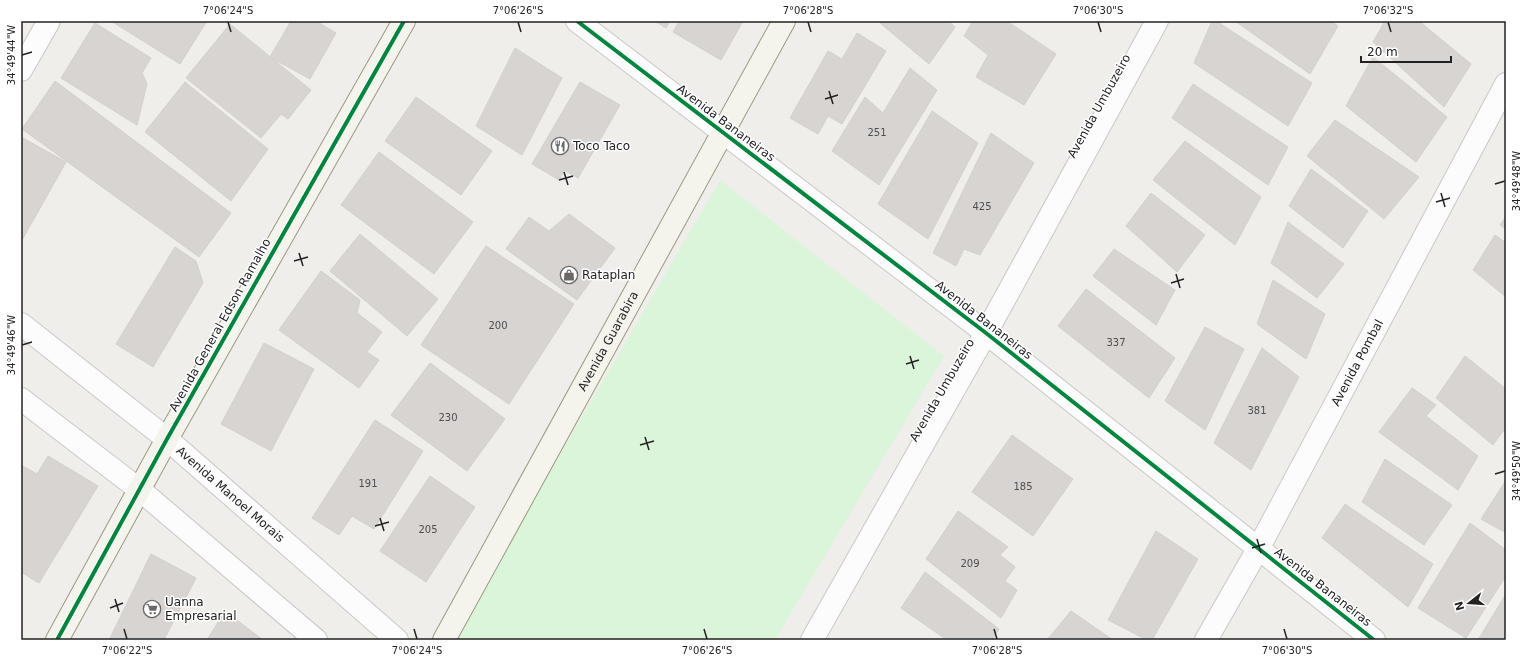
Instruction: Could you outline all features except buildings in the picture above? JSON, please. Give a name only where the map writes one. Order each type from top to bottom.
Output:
[{"type":"main road","name":"Avenida General Edson Ramalho","points":[[57,640],[167,439],[404,21]]},
{"type":"main road","name":"Avenida Guarabira","points":[[444,640],[784,21]]},
{"type":"street","points":[[21,70],[49,21]]},
{"type":"street","name":"Avenida Bananeiras","points":[[577,21],[986,333],[1258,550],[1374,640]]},
{"type":"street","name":"Avenida Umbuzeiro","points":[[812,640],[986,333],[1157,21]]},
{"type":"street","name":"Avenida Pombal","points":[[1206,640],[1258,550],[1506,84]]},
{"type":"street","name":"Avenida Manoel Morais","points":[[21,324],[167,439],[397,640]]},
{"type":"street","points":[[21,399],[140,490],[316,640]]},
{"type":"green space","points":[[720,180],[944,356],[775,640],[452,640]]},
{"type":"cycle path","points":[[57,640],[167,439],[404,21]]},
{"type":"cycle path","points":[[577,21],[986,333],[1374,640]]},
{"type":"place","name":"Toco Taco","points":[[560,146]]},
{"type":"place","name":"Rataplan","points":[[569,275]]},
{"type":"place","name":"Uanna Empresarial","points":[[152,609]]}]
